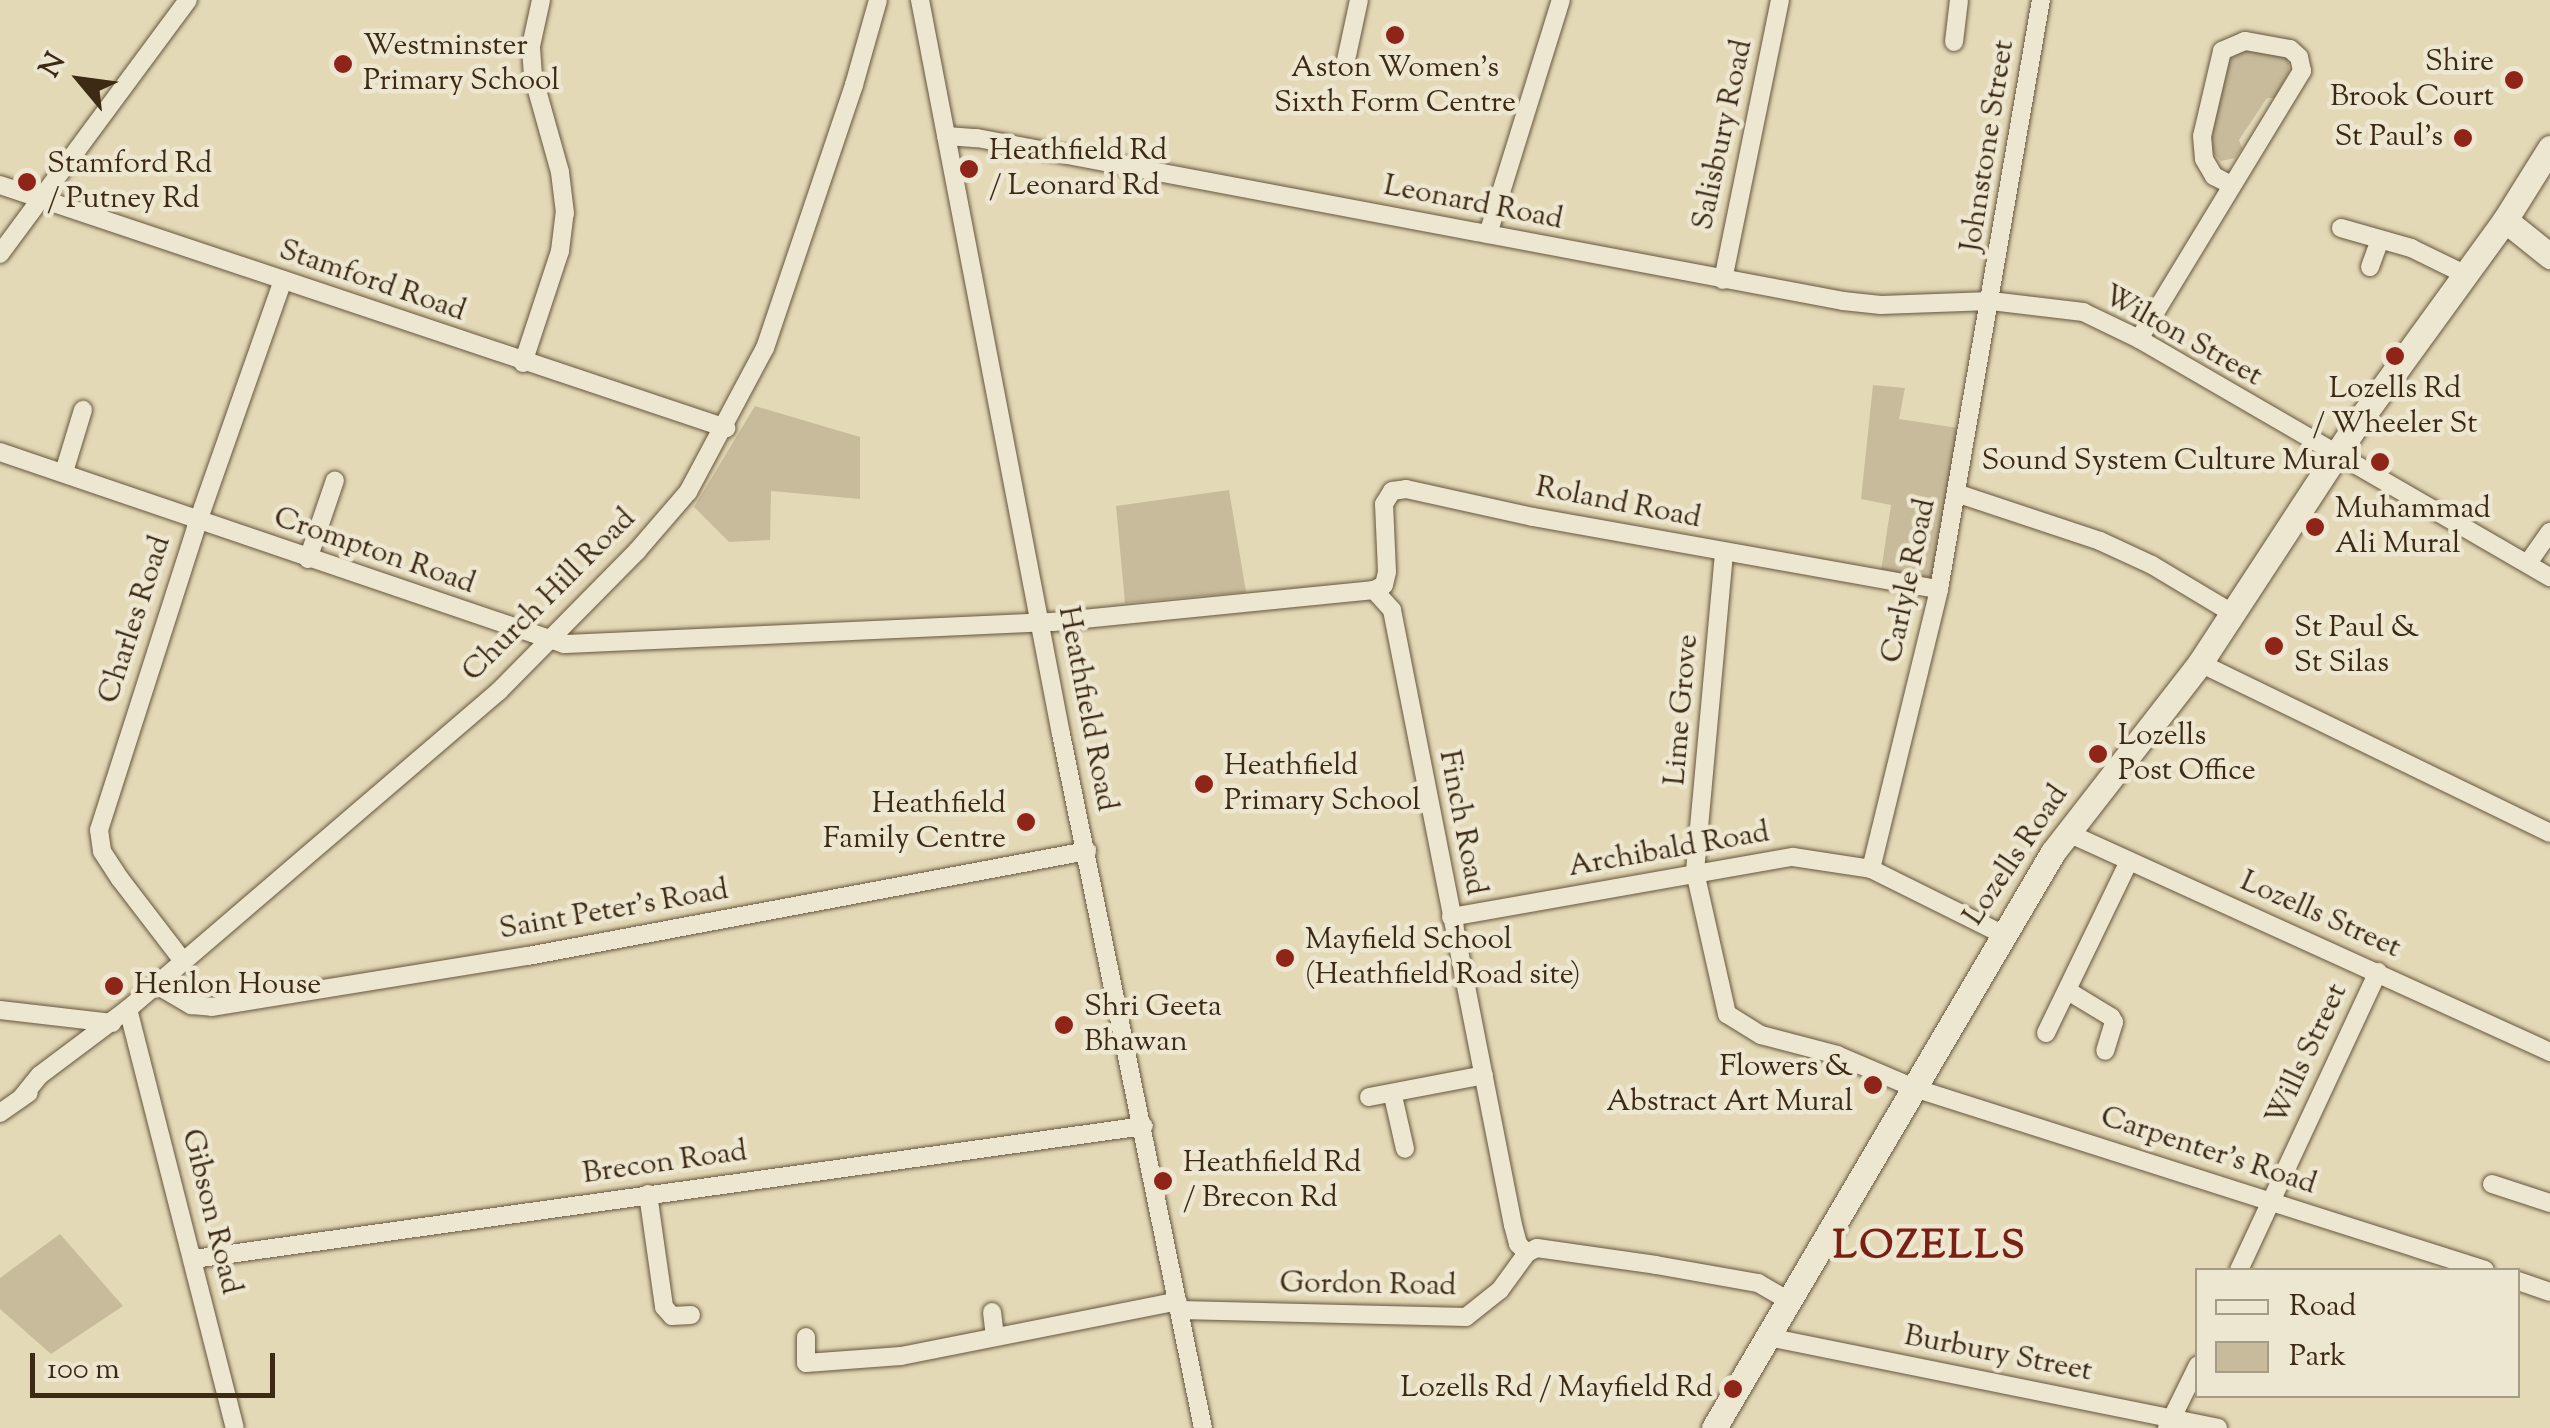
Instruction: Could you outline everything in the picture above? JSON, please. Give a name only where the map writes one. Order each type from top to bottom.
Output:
[{"type":"main road","name":"Lozells Road","points":[[1714,1428],[2002,934],[2066,832],[2200,663],[2335,456],[2504,220],[2550,148]]},
{"type":"main road","points":[[2504,220],[2550,256]]},
{"type":"street","points":[[0,254],[188,0]]},
{"type":"street","points":[[523,363],[560,251],[565,213],[560,172],[533,76],[532,46],[540,0]]},
{"type":"street","name":"Church Hill Road","points":[[0,1114],[78,1059],[155,984],[551,642],[688,492],[766,348],[854,85],[878,0]]},
{"type":"street","name":"Church Hill Road","points":[[854,85],[873,46],[886,0]]},
{"type":"street","name":"Heathfield Road","points":[[920,0],[1040,622],[1203,1428]]},
{"type":"street","points":[[1346,60],[1359,0]]},
{"type":"street","points":[[1488,234],[1561,0]]},
{"type":"street","name":"Salisbury Road","points":[[1723,280],[1780,0]]},
{"type":"street","points":[[1954,42],[1959,0]]},
{"type":"street","name":"Johnstone Street","points":[[1992,301],[2041,0]]},
{"type":"street","points":[[2139,338],[2302,72],[2299,57],[2290,49],[2245,41],[2222,51],[2202,136],[2204,159],[2214,176],[2231,185]]},
{"type":"street","name":"Leonard Road","points":[[946,136],[977,138],[1723,280],[1881,306],[1992,301]]},
{"type":"street","name":"Stamford Road","points":[[0,184],[523,363],[726,428]]},
{"type":"street","points":[[2341,228],[2356,229],[2380,242],[2410,248],[2464,274]]},
{"type":"street","points":[[2370,266],[2380,242]]},
{"type":"street","name":"Charles Road","points":[[183,961],[102,851],[99,830],[198,521],[283,280]]},
{"type":"street","name":"Wilton Street","points":[[1992,301],[2083,312],[2139,338],[2335,456],[2550,576]]},
{"type":"street","name":"Carlyle Road","points":[[1871,869],[1940,589],[1992,301]]},
{"type":"street","points":[[64,472],[83,410]]},
{"type":"street","name":"Crompton Road","points":[[0,452],[551,642],[1040,622]]},
{"type":"street","points":[[308,559],[335,480]]},
{"type":"street","name":"Roland Road","points":[[1374,590],[1384,584],[1387,572],[1384,504],[1392,492],[1406,488],[1724,552],[1940,589]]},
{"type":"street","points":[[1956,493],[2100,541],[2152,565],[2234,614]]},
{"type":"street","points":[[2528,564],[2550,532]]},
{"type":"street","name":"Lime Grove","points":[[1724,552],[1695,872],[1727,1014],[1761,1035],[1837,1055],[1914,1088]]},
{"type":"street","points":[[1040,622],[1374,590]]},
{"type":"street","name":"Finch Road","points":[[1374,590],[1392,610],[1513,1224],[1518,1244],[1527,1254]]},
{"type":"street","points":[[2200,663],[2550,833]]},
{"type":"street","name":"Lozells Street","points":[[2066,832],[2550,1052]]},
{"type":"street","name":"Saint Peter's Road","points":[[155,984],[191,1005],[212,1007],[528,956],[1087,851]]},
{"type":"street","name":"Archibald Road","points":[[1452,917],[1793,857],[1871,869],[2002,934]]},
{"type":"street","points":[[2046,1033],[2129,861]]},
{"type":"street","name":"Wills Street","points":[[2240,1268],[2378,972]]},
{"type":"street","points":[[2068,991],[2111,1017],[2114,1022],[2105,1051]]},
{"type":"street","name":"Gibson Road","points":[[128,1009],[235,1428]]},
{"type":"street","points":[[0,1010],[112,1022]]},
{"type":"street","points":[[1370,1097],[1393,1096],[1484,1075]]},
{"type":"street","name":"Carpenter's Road","points":[[1914,1088],[2479,1268]]},
{"type":"street","points":[[1393,1096],[1405,1149]]},
{"type":"street","name":"Brecon Road","points":[[194,1259],[1144,1126]]},
{"type":"street","points":[[2492,1184],[2550,1203]]},
{"type":"street","points":[[648,1194],[664,1308],[672,1316],[690,1315]]},
{"type":"street","points":[[1527,1254],[1537,1248],[1673,1268],[1758,1283],[1788,1300]]},
{"type":"street","name":"Gordon Road","points":[[806,1337],[806,1362],[902,1356],[996,1335],[1179,1305],[1466,1317],[1500,1290],[1527,1254]]},
{"type":"street","points":[[2520,1282],[2550,1292]]},
{"type":"street","points":[[992,1312],[996,1335]]},
{"type":"street","name":"Burbury Street","points":[[1768,1337],[2168,1423],[2218,1428]]},
{"type":"street","points":[[2168,1423],[2195,1371]]},
{"type":"green space","points":[[2244,47],[2288,57],[2289,72],[2275,98],[2267,98],[2239,140],[2242,148],[2235,158],[2221,161],[2209,149],[2224,66]]},
{"type":"green space","points":[[1873,385],[1905,388],[1899,419],[1958,428],[1933,582],[1881,571],[1891,505],[1861,499]]},
{"type":"green space","points":[[755,406],[860,437],[860,499],[771,491],[770,540],[729,542],[694,507]]},
{"type":"green space","points":[[1229,490],[1246,592],[1125,603],[1116,506]]},
{"type":"green space","points":[[60,1234],[123,1306],[51,1354],[0,1309],[0,1278]]},
{"type":"place","name":"Aston Women's Sixth Form Centre","points":[[1395,35]]},
{"type":"place","name":"Westminster Primary School","points":[[343,64]]},
{"type":"place","name":"Shire Brook Court","points":[[2514,80]]},
{"type":"place","name":"St Paul's","points":[[2463,138]]},
{"type":"place","name":"Heathfield Rd / Leonard Rd","points":[[969,169]]},
{"type":"place","name":"Stamford Rd / Putney Rd","points":[[27,182]]},
{"type":"place","name":"Lozells Rd / Wheeler St","points":[[2395,356]]},
{"type":"place","name":"Sound System Culture Mural","points":[[2380,462]]},
{"type":"place","name":"Muhammad Ali Mural","points":[[2315,527]]},
{"type":"place","name":"St Paul & St Silas","points":[[2274,646]]},
{"type":"place","name":"Lozells Post Office","points":[[2098,754]]},
{"type":"place","name":"Heathfield Primary School","points":[[1204,784]]},
{"type":"place","name":"Heathfield Family Centre","points":[[1026,822]]},
{"type":"place","name":"Mayfield School (Heathfield Road site)","points":[[1285,958]]},
{"type":"place","name":"Henlon House","points":[[114,986]]},
{"type":"place","name":"Shri Geeta Bhawan","points":[[1064,1025]]},
{"type":"place","name":"Flowers & Abstract Art Mural","points":[[1873,1085]]},
{"type":"place","name":"Heathfield Rd / Brecon Rd","points":[[1163,1181]]},
{"type":"place","name":"Lozells Rd / Mayfield Rd","points":[[1733,1389]]},
{"type":"district","name":"LOZELLS","points":[[1930,1248]]}]
